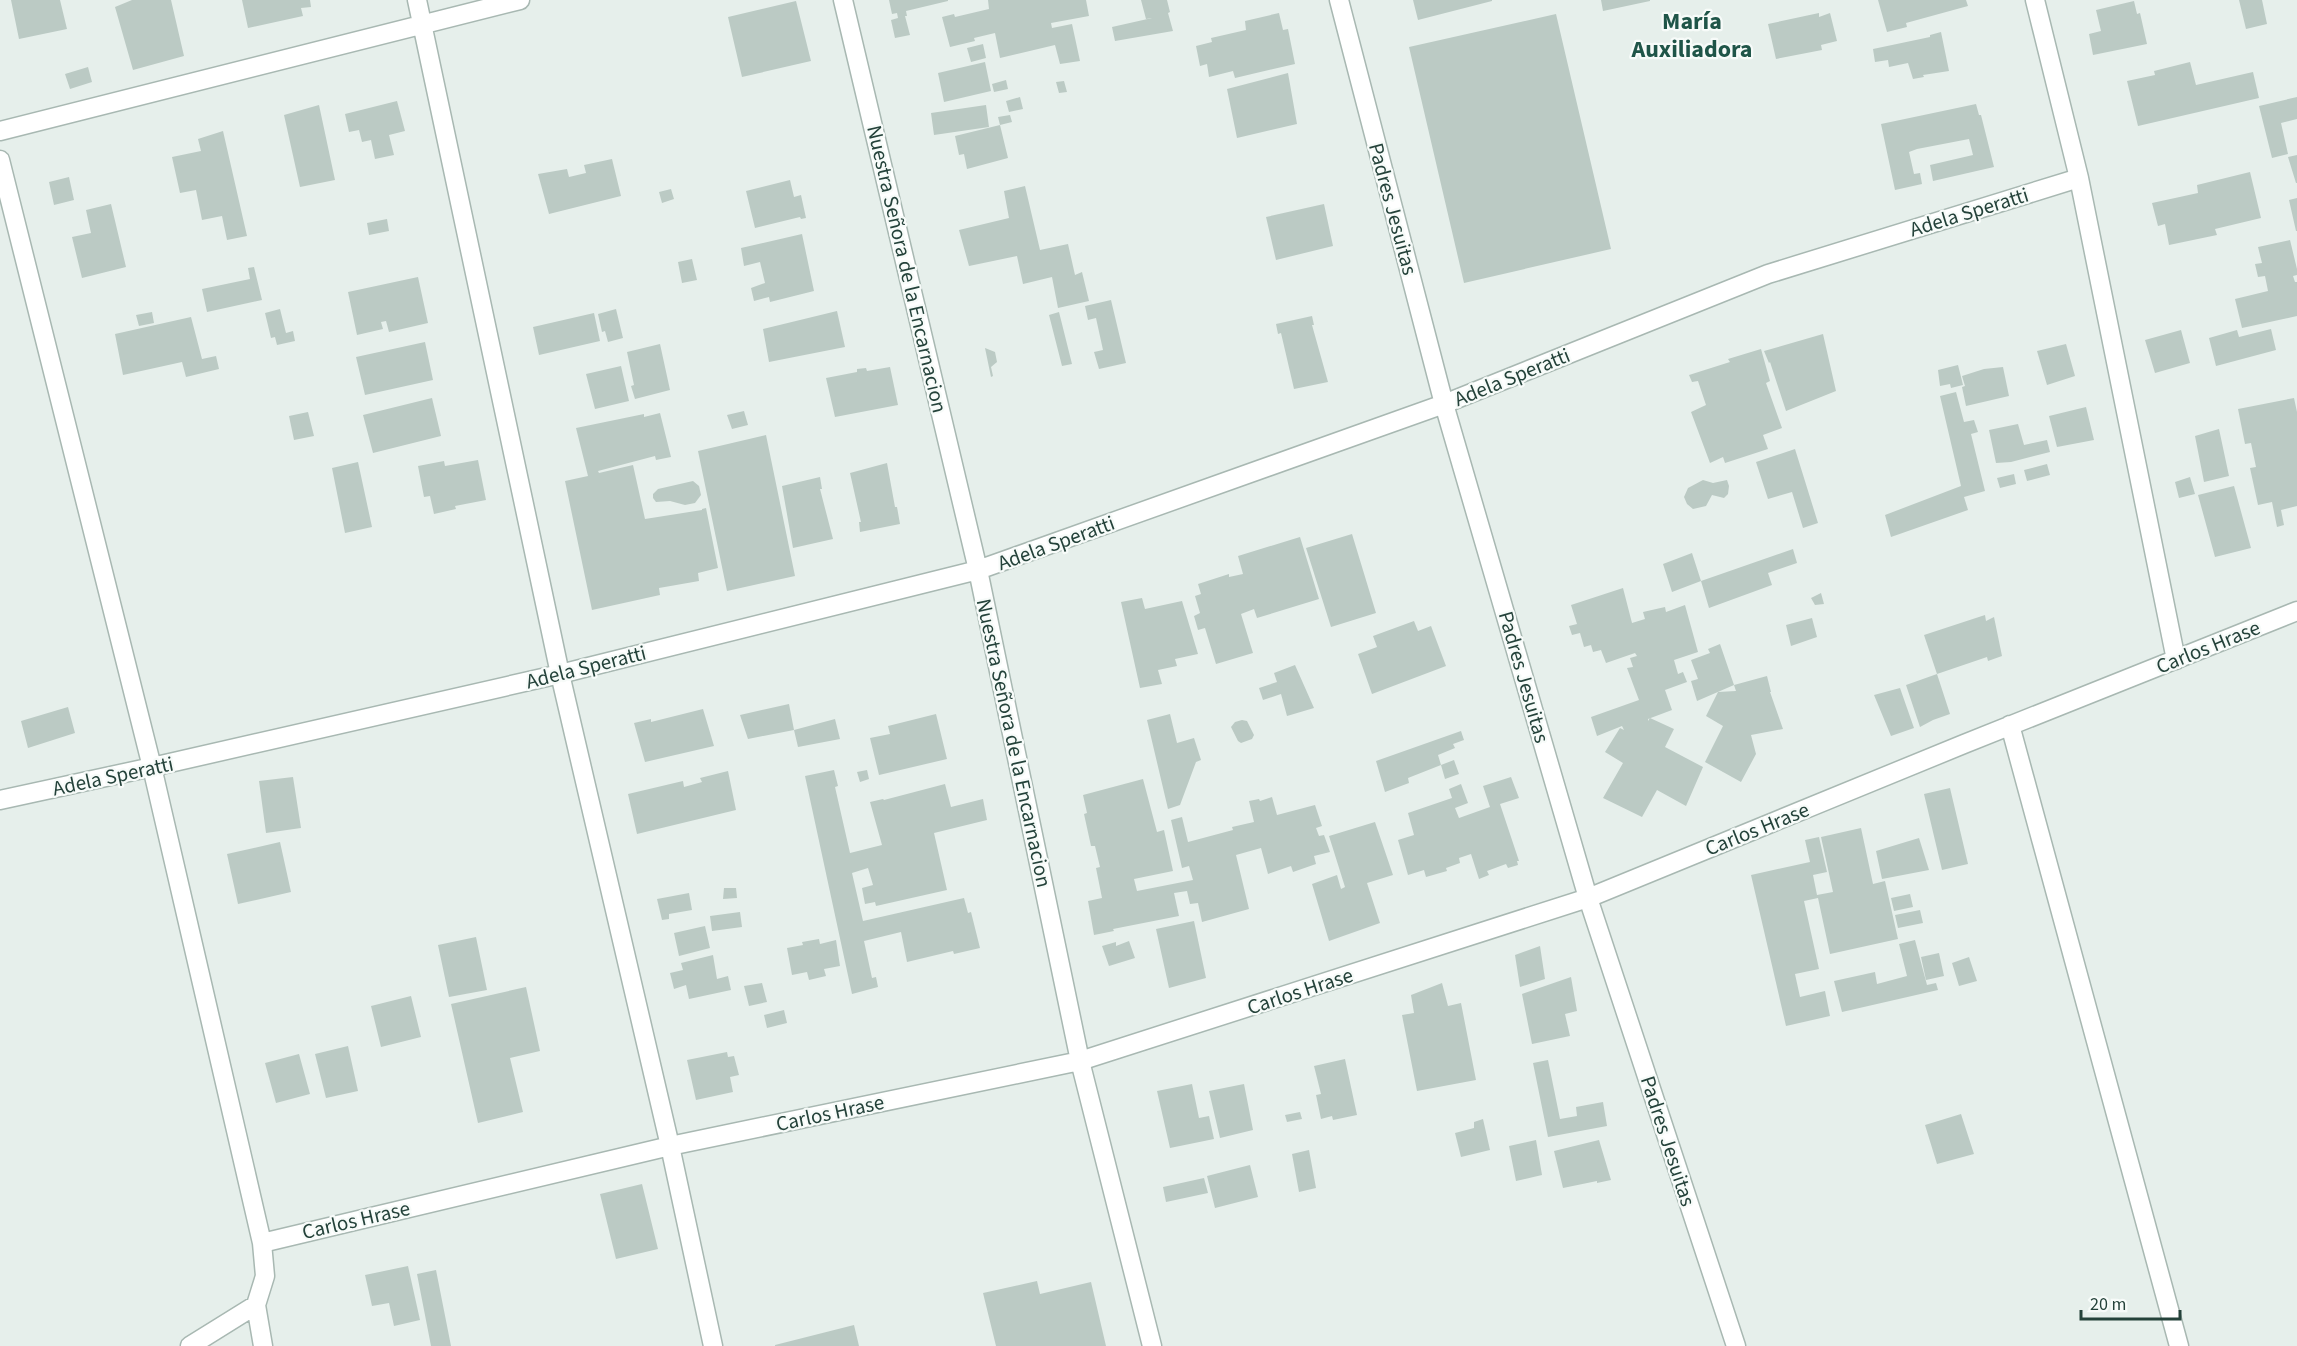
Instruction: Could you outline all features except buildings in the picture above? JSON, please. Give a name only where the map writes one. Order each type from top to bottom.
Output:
[{"type":"street","points":[[417,0],[560,674],[670,1146],[713,1346]]},
{"type":"street","points":[[0,131],[520,0]]},
{"type":"street","name":"Nuestra Señora de la Encarnacion","points":[[843,0],[978,570],[1080,1061],[1152,1346]]},
{"type":"street","name":"Padres Jesuitas","points":[[1339,0],[1444,404],[1588,898],[1736,1346]]},
{"type":"street","points":[[2035,0],[2079,178],[2176,660]]},
{"type":"street","points":[[0,160],[152,767],[262,1243],[265,1276],[256,1305],[263,1346]]},
{"type":"street","name":"Adela Speratti","points":[[0,800],[560,674],[978,570],[1444,404],[1768,274],[2079,178]]},
{"type":"street","name":"Carlos Hrase","points":[[262,1243],[670,1146],[1080,1061],[1588,898],[2297,610]]},
{"type":"street","points":[[2010,725],[2179,1346]]},
{"type":"street","points":[[190,1346],[256,1305]]},
{"type":"district","name":"María Auxiliadora","points":[[1692,35]]}]
